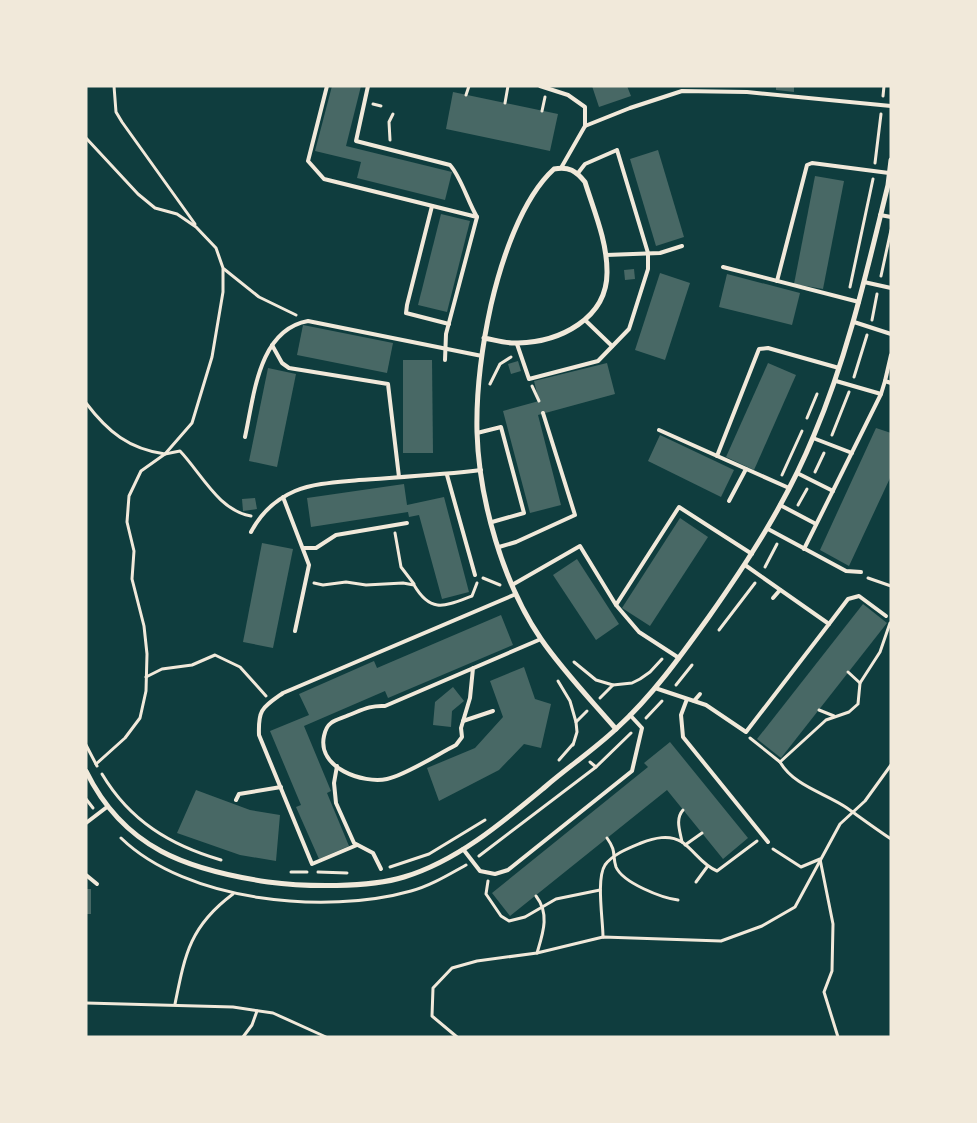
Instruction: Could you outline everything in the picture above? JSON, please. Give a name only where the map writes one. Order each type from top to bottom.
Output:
[{"type":"street","points":[[86,771],[107,806],[136,835],[156,849],[194,867],[234,877],[275,883],[366,884],[402,878],[436,865],[463,849],[514,813],[616,729],[630,715],[679,658],[745,565],[768,529],[797,473],[836,381],[864,282],[891,160]]},
{"type":"street","points":[[484,338],[517,344],[547,339],[570,332],[585,320],[603,292],[607,273],[606,255],[585,182],[578,173],[561,168],[554,169],[545,177],[514,230],[496,283],[484,338],[477,396],[477,433],[481,470],[492,522],[512,586],[541,639],[616,729]]},
{"type":"lane","points":[[327,86],[308,161],[315,172],[324,179],[477,217]]},
{"type":"lane","points":[[368,86],[356,140],[450,165],[455,170],[477,217],[448,324],[444,347],[445,360]]},
{"type":"lane","points":[[540,86],[556,88],[585,107],[586,126],[561,168]]},
{"type":"lane","points":[[586,126],[630,108],[682,92],[748,92],[891,106]]},
{"type":"lane","points":[[517,344],[529,379],[598,362],[629,329],[648,269],[648,253],[617,150],[585,164],[578,173]]},
{"type":"lane","points":[[777,281],[807,165],[812,163],[889,173]]},
{"type":"lane","points":[[432,206],[406,314],[448,324]]},
{"type":"lane","points":[[880,215],[891,217]]},
{"type":"lane","points":[[606,255],[660,253],[682,246]]},
{"type":"lane","points":[[723,267],[859,302]]},
{"type":"lane","points":[[864,282],[891,288]]},
{"type":"lane","points":[[245,437],[262,362],[272,345],[298,322],[308,320],[482,356]]},
{"type":"lane","points":[[585,320],[612,346]]},
{"type":"lane","points":[[854,322],[891,334]]},
{"type":"lane","points":[[272,345],[282,363],[289,368],[388,384],[399,477]]},
{"type":"lane","points":[[718,456],[759,349],[768,348],[840,368]]},
{"type":"lane","points":[[804,549],[881,394],[891,355]]},
{"type":"lane","points":[[836,381],[881,394]]},
{"type":"lane","points":[[885,381],[891,383]]},
{"type":"lane","points":[[499,547],[516,542],[575,515],[543,413]]},
{"type":"lane","points":[[477,433],[501,427],[524,513],[492,522]]},
{"type":"lane","points":[[659,430],[789,488]]},
{"type":"lane","points":[[813,438],[852,454]]},
{"type":"lane","points":[[729,501],[746,468]]},
{"type":"lane","points":[[251,532],[260,517],[283,497],[296,490],[336,482],[447,475],[481,470]]},
{"type":"lane","points":[[797,473],[833,491]]},
{"type":"lane","points":[[447,475],[475,575]]},
{"type":"lane","points":[[283,497],[296,536],[304,548],[309,565],[295,631]]},
{"type":"lane","points":[[780,505],[816,524]]},
{"type":"lane","points":[[616,605],[679,507],[752,554]]},
{"type":"lane","points":[[304,548],[316,548],[336,535],[407,523]]},
{"type":"lane","points":[[768,529],[846,572],[861,572]]},
{"type":"lane","points":[[512,586],[580,546],[616,605],[638,632],[679,658]]},
{"type":"lane","points":[[745,565],[829,624]]},
{"type":"lane","points":[[773,598],[780,590]]},
{"type":"lane","points":[[357,844],[312,864],[259,735],[258,717],[261,709],[283,693],[516,594]]},
{"type":"lane","points":[[654,688],[706,705],[746,732],[848,599],[859,596],[886,616]]},
{"type":"lane","points":[[473,668],[470,698],[463,722],[462,737],[456,745],[390,779],[366,780],[337,766],[326,754],[323,741],[325,730],[330,723],[373,705],[385,706],[473,668],[541,639]]},
{"type":"lane","points":[[694,701],[700,694]]},
{"type":"lane","points":[[687,699],[681,715],[683,737],[768,842]]},
{"type":"lane","points":[[463,722],[493,712]]},
{"type":"lane","points":[[463,849],[480,871],[495,874],[508,870],[632,771],[642,728],[630,715]]},
{"type":"lane","points":[[337,766],[334,783],[336,803],[354,843],[373,853],[381,870]]},
{"type":"lane","points":[[236,800],[239,794],[281,787]]},
{"type":"lane","points":[[86,823],[107,806]]},
{"type":"lane","points":[[86,875],[97,884]]},
{"type":"path","points":[[96,764],[125,738],[140,718],[146,691],[144,626],[132,578],[134,551],[127,522],[129,496],[141,471],[165,454],[192,423],[212,357],[223,292],[223,268],[216,248],[196,226],[122,122],[116,112],[114,86]]},
{"type":"path","points":[[466,95],[469,86]]},
{"type":"path","points":[[505,103],[508,86]]},
{"type":"path","points":[[847,299],[874,171],[884,86]]},
{"type":"path","points":[[387,149],[391,136],[389,122],[393,114]]},
{"type":"path","points":[[86,138],[138,194],[155,208],[177,214],[196,226]]},
{"type":"path","points":[[223,268],[258,297],[308,320]]},
{"type":"path","points":[[490,386],[500,364],[521,353]]},
{"type":"path","points":[[529,379],[539,401]]},
{"type":"path","points":[[806,420],[818,392]]},
{"type":"path","points":[[86,403],[98,418],[121,439],[144,451],[165,454],[180,451],[198,470],[210,491],[243,514],[260,517]]},
{"type":"path","points":[[778,483],[803,430]]},
{"type":"path","points":[[394,525],[401,566],[427,602],[435,606],[443,606],[472,596],[477,584],[475,575]]},
{"type":"path","points":[[475,575],[502,586]]},
{"type":"path","points":[[499,580],[507,598]]},
{"type":"path","points":[[306,581],[322,585],[346,582],[366,586],[403,583],[414,585]]},
{"type":"path","points":[[780,762],[826,720],[848,712],[858,704],[860,683],[885,641],[890,622],[886,616]]},
{"type":"path","points":[[146,677],[162,669],[192,665],[215,655],[240,667],[260,687],[270,702]]},
{"type":"path","points":[[568,656],[590,677],[613,686]]},
{"type":"path","points":[[848,672],[860,683]]},
{"type":"path","points":[[557,679],[570,701],[576,722]]},
{"type":"path","points":[[819,710],[834,716]]},
{"type":"path","points":[[746,732],[753,743],[780,762],[785,770],[802,784],[848,809],[891,839]]},
{"type":"path","points":[[558,762],[573,744]]},
{"type":"path","points":[[86,745],[96,764],[125,806],[143,822],[168,840],[198,853],[224,861]]},
{"type":"path","points":[[457,1037],[432,1016],[433,988],[452,968],[477,961],[536,953],[603,937],[721,941],[754,929],[794,907],[840,824],[865,801],[891,765]]},
{"type":"path","points":[[683,810],[679,815],[678,822],[682,842],[707,867],[717,871],[725,867],[763,836]]},
{"type":"path","points":[[381,870],[429,854],[491,816]]},
{"type":"path","points":[[685,845],[702,833]]},
{"type":"path","points":[[607,838],[613,846],[616,865],[620,874],[649,892],[678,900]]},
{"type":"path","points":[[603,937],[600,890],[605,866],[616,856],[659,838],[682,842]]},
{"type":"path","points":[[768,842],[774,849],[801,867],[820,859]]},
{"type":"path","points":[[820,859],[833,924],[832,971],[824,992],[838,1037]]},
{"type":"path","points":[[696,882],[707,867]]},
{"type":"path","points":[[286,872],[350,873]]},
{"type":"path","points":[[490,873],[486,894],[501,916],[509,921],[517,920],[556,899],[600,890]]},
{"type":"path","points":[[175,1004],[183,966],[198,927],[215,907],[233,894]]},
{"type":"path","points":[[536,896],[543,906],[543,933],[536,953]]},
{"type":"path","points":[[86,1003],[175,1004],[257,1010],[273,1013],[326,1037]]},
{"type":"path","points":[[243,1037],[252,1025],[257,1010]]},
{"type":"building","points":[[332,86],[361,86],[346,146],[452,172],[445,200],[357,178],[361,162],[315,151]]},
{"type":"building","points":[[592,86],[627,86],[631,96],[599,107]]},
{"type":"building","points":[[776,86],[794,86],[794,92],[776,90]]},
{"type":"building","points":[[453,92],[558,114],[550,151],[446,129]]},
{"type":"building","points":[[658,150],[684,237],[656,246],[630,159]]},
{"type":"building","points":[[815,176],[844,181],[823,289],[794,284]]},
{"type":"building","points":[[441,214],[470,221],[447,312],[418,305]]},
{"type":"building","points":[[634,269],[635,279],[625,280],[624,270]]},
{"type":"building","points":[[660,273],[690,283],[665,360],[635,350]]},
{"type":"building","points":[[727,274],[800,293],[792,325],[719,307]]},
{"type":"building","points":[[303,325],[393,343],[387,373],[297,355]]},
{"type":"building","points":[[403,360],[432,360],[433,453],[403,453]]},
{"type":"building","points":[[518,361],[521,371],[511,374],[508,364]]},
{"type":"building","points":[[607,363],[615,394],[538,415],[561,505],[530,513],[503,411],[539,401],[534,381]]},
{"type":"building","points":[[768,363],[796,375],[754,470],[726,457]]},
{"type":"building","points":[[268,368],[296,374],[277,467],[249,461]]},
{"type":"building","points":[[876,428],[891,433],[891,476],[849,566],[820,550]]},
{"type":"building","points":[[660,435],[734,470],[721,497],[648,461]]},
{"type":"building","points":[[404,484],[407,505],[444,497],[469,592],[442,599],[419,515],[409,517],[408,512],[311,527],[307,498]]},
{"type":"building","points":[[255,498],[257,509],[243,511],[242,499]]},
{"type":"building","points":[[680,518],[708,537],[650,626],[622,608]]},
{"type":"building","points":[[262,543],[293,549],[273,648],[243,642]]},
{"type":"building","points":[[577,559],[619,624],[596,640],[553,575]]},
{"type":"building","points":[[863,604],[887,623],[781,758],[757,739]]},
{"type":"building","points":[[501,615],[513,645],[388,698],[385,691],[304,726],[331,791],[327,793],[349,846],[319,859],[296,807],[301,805],[270,731],[309,715],[299,694],[374,661],[377,668]]},
{"type":"building","points":[[524,667],[535,699],[551,704],[541,748],[524,744],[499,770],[439,801],[427,768],[475,748],[503,717],[490,681]]},
{"type":"building","points":[[453,687],[464,701],[452,711],[451,727],[433,725],[435,702]]},
{"type":"building","points":[[670,742],[748,838],[723,859],[667,790],[510,916],[492,893],[648,767],[644,763]]},
{"type":"building","points":[[196,790],[250,810],[280,815],[276,861],[240,855],[177,833]]},
{"type":"building","points":[[86,889],[91,889],[91,914],[86,914]]}]
